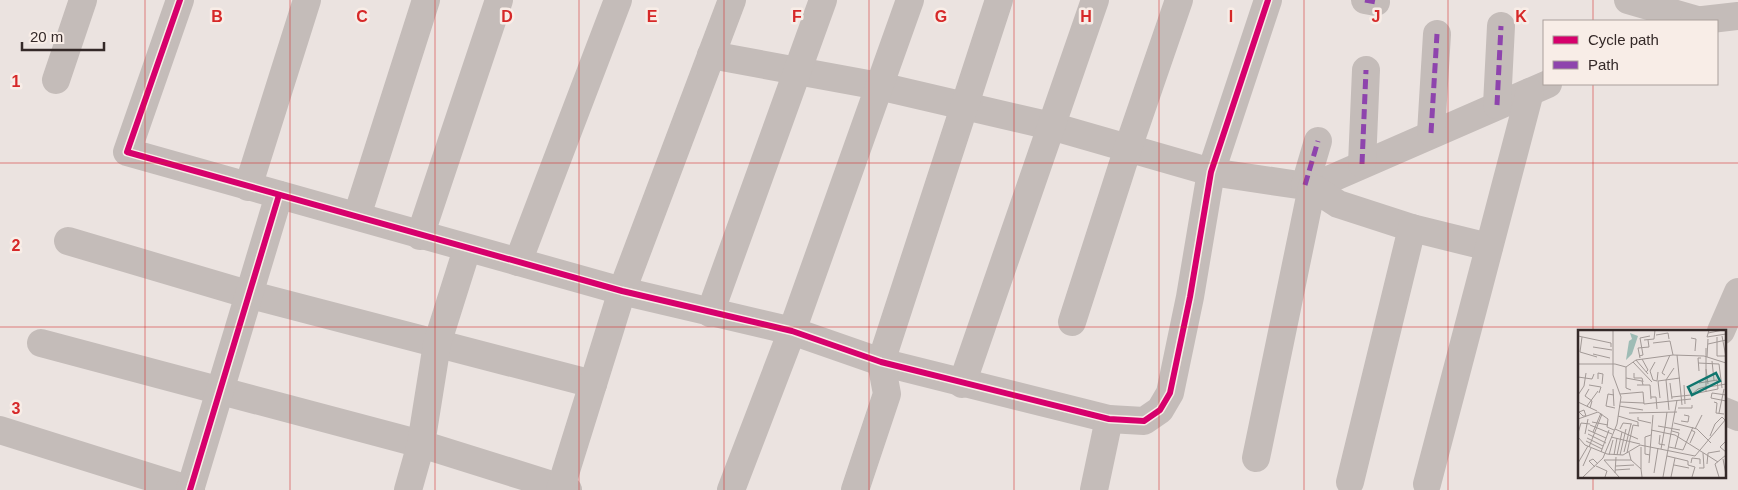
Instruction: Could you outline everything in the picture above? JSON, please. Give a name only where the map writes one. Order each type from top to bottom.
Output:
[{"type":"street","points":[[56,80],[83,0]]},
{"type":"street","points":[[180,0],[127,152],[357,216],[420,236],[622,291],[792,331],[881,362],[962,384],[1109,419],[1144,420],[1160,410],[1170,393],[1190,297],[1211,172],[1268,0]]},
{"type":"street","points":[[248,187],[307,0]]},
{"type":"street","points":[[357,216],[426,0]]},
{"type":"street","points":[[420,236],[499,0]]},
{"type":"street","points":[[518,262],[618,0]]},
{"type":"street","points":[[710,313],[823,0]]},
{"type":"street","points":[[732,490],[792,331],[910,0]]},
{"type":"street","points":[[855,490],[888,394],[881,362],[1000,0]]},
{"type":"street","points":[[962,384],[1095,0]]},
{"type":"street","points":[[1072,322],[1128,148],[1179,0]]},
{"type":"street","points":[[1628,0],[1693,20]]},
{"type":"street","points":[[41,343],[421,444],[563,489],[622,291],[711,55],[725,2]]},
{"type":"street","points":[[1704,20],[1738,16]]},
{"type":"street","points":[[1497,105],[1501,26]]},
{"type":"street","points":[[1431,133],[1436,34]]},
{"type":"street","points":[[711,55],[879,86],[1051,126],[1211,172],[1309,186],[1338,204],[1412,228],[1489,247]]},
{"type":"street","points":[[1362,164],[1366,70]]},
{"type":"street","points":[[1309,186],[1539,88]]},
{"type":"street","points":[[1427,484],[1489,247],[1539,88]]},
{"type":"street","points":[[1256,458],[1318,141]]},
{"type":"street","points":[[0,430],[190,490],[247,294],[279,195]]},
{"type":"street","points":[[1350,482],[1412,228]]},
{"type":"street","points":[[68,242],[247,294],[593,384]]},
{"type":"street","points":[[408,490],[421,444],[437,344],[468,249]]},
{"type":"street","points":[[1721,330],[1738,292]]},
{"type":"street","points":[[1726,412],[1738,417]]},
{"type":"street","points":[[1094,490],[1109,419]]},
{"type":"marked path","points":[[1365,0],[1376,2]]},
{"type":"marked path","points":[[1497,105],[1501,26]]},
{"type":"marked path","points":[[1431,133],[1437,34]]},
{"type":"marked path","points":[[1362,164],[1366,70]]},
{"type":"marked path","points":[[1305,185],[1318,141]]},
{"type":"cycle path","points":[[180,0],[127,152],[622,291],[792,331],[881,362],[1109,419],[1144,421],[1160,410],[1170,393],[1190,297],[1211,172],[1268,0]]},
{"type":"cycle path","points":[[190,490],[279,195]]}]
